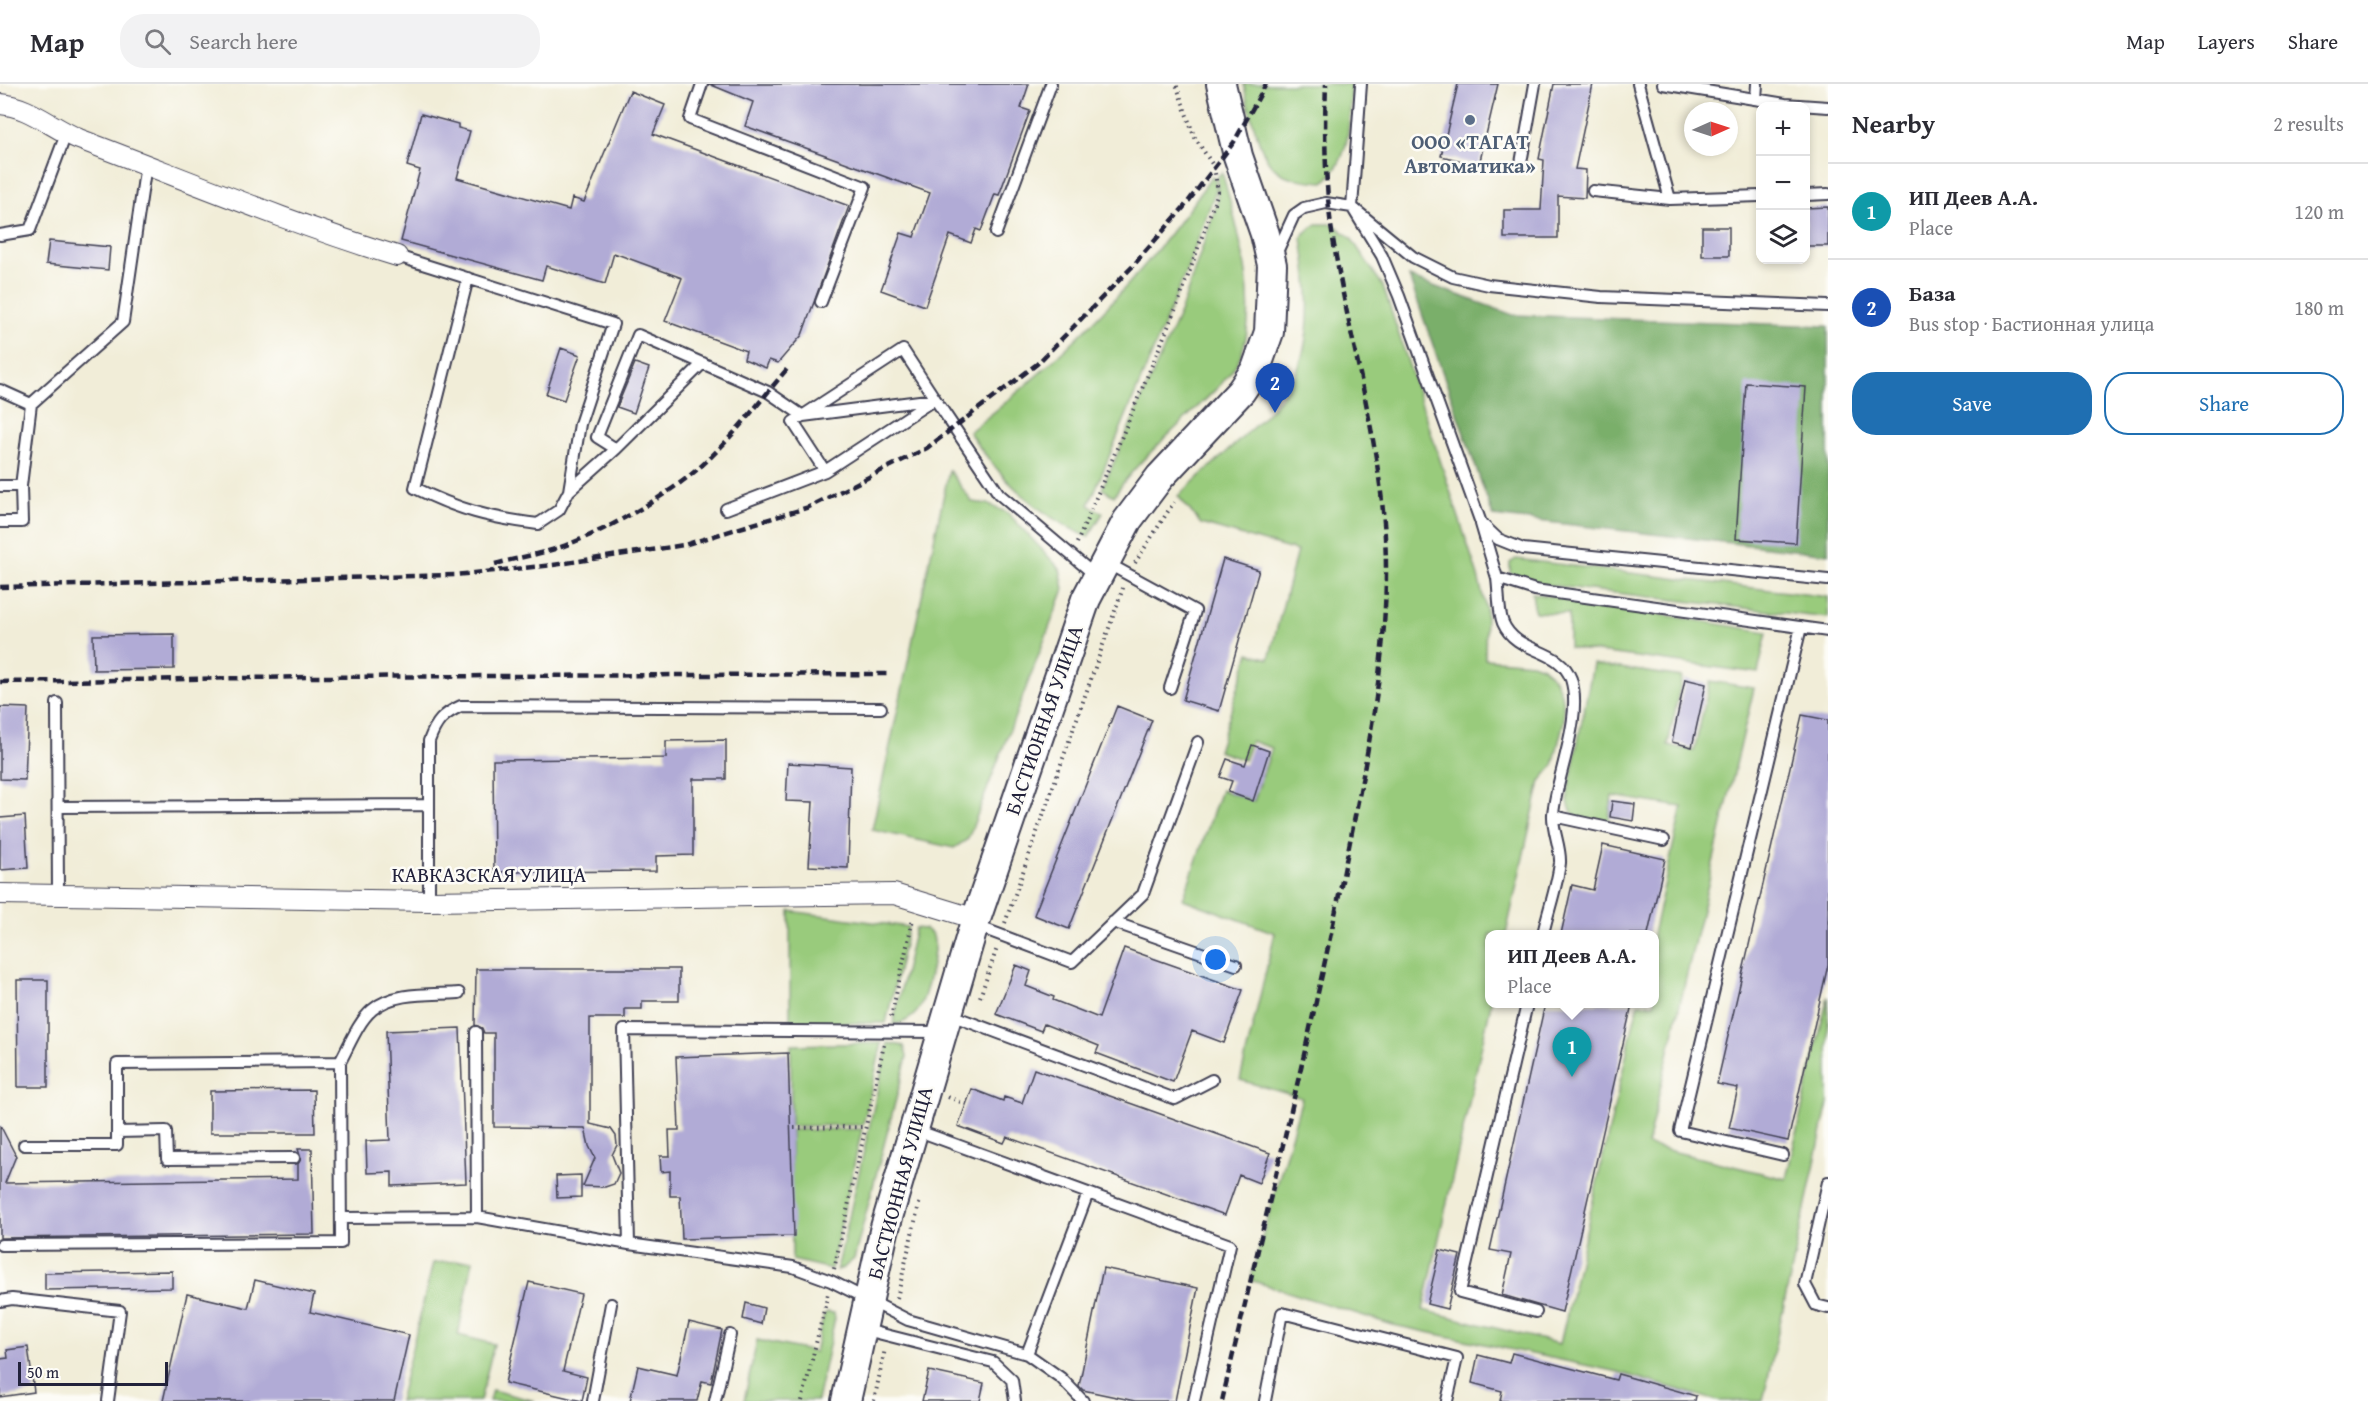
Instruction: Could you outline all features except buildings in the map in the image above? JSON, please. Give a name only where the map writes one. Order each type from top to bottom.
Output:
[{"type":"main road","name":"БАСТИОННАЯ УЛИЦА","points":[[846,1401],[884,1231],[913,1129],[975,922],[1086,599],[1127,521],[1161,477],[1241,392],[1256,369],[1269,332],[1272,265],[1265,234],[1238,156],[1221,84]]},
{"type":"street","points":[[0,104],[15,105],[66,134],[316,231],[397,256]]},
{"type":"street","name":"КАВКАЗСКАЯ УЛИЦА","points":[[0,894],[58,893],[429,901],[894,894],[975,922]]},
{"type":"lane","points":[[702,84],[690,119],[865,187],[821,302]]},
{"type":"lane","points":[[996,233],[1051,84]]},
{"type":"lane","points":[[1361,84],[1352,207],[1382,256],[1399,296],[1481,524],[1497,578],[1502,621],[1509,634],[1524,646],[1556,658],[1570,679],[1573,714],[1553,816],[1560,861],[1544,930]]},
{"type":"lane","points":[[1521,163],[1535,84]]},
{"type":"lane","points":[[1638,84],[1670,199]]},
{"type":"lane","points":[[1663,84],[1770,102]]},
{"type":"lane","points":[[1756,99],[1757,84]]},
{"type":"lane","points":[[1810,106],[1828,107]]},
{"type":"lane","points":[[0,235],[30,230],[66,134]]},
{"type":"lane","points":[[0,522],[22,522],[21,486],[31,404],[123,322],[146,164]]},
{"type":"lane","points":[[1593,191],[1670,199],[1756,196]]},
{"type":"lane","points":[[1810,195],[1828,194]]},
{"type":"lane","points":[[1272,265],[1286,228],[1294,215],[1304,208],[1326,203],[1352,207],[1413,257],[1453,277],[1489,285],[1601,297],[1828,306]]},
{"type":"lane","points":[[397,256],[468,278],[613,324],[580,424],[569,490],[559,510],[538,524],[488,518],[443,502],[415,488],[468,278]]},
{"type":"lane","points":[[616,449],[597,437],[638,335],[768,392],[803,416],[935,399]]},
{"type":"lane","points":[[825,471],[793,422],[903,350],[999,494],[1072,555],[1195,611],[1170,688]]},
{"type":"lane","points":[[569,490],[616,449],[703,363]]},
{"type":"lane","points":[[0,390],[31,404]]},
{"type":"lane","points":[[726,509],[825,471],[935,399]]},
{"type":"lane","points":[[0,486],[21,486]]},
{"type":"lane","points":[[1481,524],[1498,540],[1523,549],[1828,580]]},
{"type":"lane","points":[[1497,578],[1535,590],[1828,630]]},
{"type":"lane","points":[[1783,1155],[1680,1131],[1801,627]]},
{"type":"lane","points":[[57,703],[58,893]]},
{"type":"lane","points":[[429,901],[429,741],[440,719],[446,713],[461,706],[881,708]]},
{"type":"lane","points":[[975,922],[1072,962],[1143,894],[1198,742]]},
{"type":"lane","points":[[58,807],[428,805]]},
{"type":"lane","points":[[1553,816],[1664,840]]},
{"type":"lane","points":[[1113,922],[1236,965]]},
{"type":"lane","points":[[0,1245],[341,1244],[340,1062],[370,1010],[407,996],[459,993]]},
{"type":"lane","points":[[1526,1008],[1460,1292],[1536,1312]]},
{"type":"lane","points":[[629,1244],[624,1030],[887,1031],[945,1023],[1175,1099],[1212,1080]]},
{"type":"lane","points":[[476,1032],[477,1217]]},
{"type":"lane","points":[[24,1145],[117,1144],[117,1064],[340,1062]]},
{"type":"lane","points":[[913,1129],[1230,1245],[1194,1401]]},
{"type":"lane","points":[[117,1132],[166,1131],[166,1160],[294,1158]]},
{"type":"lane","points":[[1828,1182],[1805,1284],[1816,1305],[1828,1308]]},
{"type":"lane","points":[[1027,1354],[1088,1192]]},
{"type":"lane","points":[[341,1218],[477,1217],[629,1244],[793,1267],[831,1281],[908,1320],[1027,1354],[1061,1378],[1083,1401]]},
{"type":"lane","points":[[0,1301],[12,1299],[120,1311],[108,1401]]},
{"type":"lane","points":[[593,1401],[611,1304]]},
{"type":"lane","points":[[1265,1401],[1282,1313],[1457,1358],[1447,1401]]},
{"type":"lane","points":[[862,1329],[993,1362],[1011,1380],[1015,1401]]},
{"type":"lane","points":[[715,1401],[730,1335]]},
{"type":"path","points":[[1072,555],[1179,301],[1218,192],[1214,167],[1194,136],[1176,84]]},
{"type":"path","points":[[802,1401],[918,901]]},
{"type":"path","points":[[948,1097],[966,1104]]},
{"type":"path","points":[[794,1128],[866,1127]]},
{"type":"green space","points":[[1244,84],[1352,84],[1345,149],[1333,172],[1324,182],[1286,176],[1271,164],[1260,144],[1248,107]]},
{"type":"green space","points":[[1222,172],[1240,241],[1248,292],[1245,340],[1238,361],[1214,391],[1138,465],[1114,496],[1102,489],[1181,310],[1217,204],[1218,176]]},
{"type":"green space","points":[[1212,176],[1215,179],[1216,190],[1185,274],[1089,505],[1103,513],[1088,537],[1052,518],[1021,494],[993,465],[969,432],[1037,375],[1101,314],[1159,248]]},
{"type":"green space","points":[[1317,224],[1333,224],[1351,238],[1383,286],[1478,576],[1486,609],[1485,659],[1532,663],[1543,667],[1556,681],[1563,699],[1564,720],[1553,766],[1540,781],[1507,930],[1485,930],[1485,1008],[1490,1008],[1423,1310],[1560,1344],[1637,1008],[1659,1008],[1659,930],[1654,930],[1682,807],[1612,796],[1608,824],[1585,820],[1570,809],[1568,792],[1593,664],[1682,677],[1668,745],[1694,751],[1710,681],[1754,688],[1647,1145],[1786,1179],[1828,996],[1828,1103],[1763,1401],[1718,1401],[1618,1372],[1393,1325],[1250,1280],[1302,1098],[1240,1080],[1275,933],[1183,899],[1221,790],[1254,801],[1272,748],[1251,741],[1244,760],[1218,751],[1249,653],[1269,659],[1297,551],[1201,524],[1178,496],[1260,420],[1288,388],[1296,374],[1302,358],[1308,324],[1307,272],[1302,238],[1304,233]]},
{"type":"green space","points":[[1409,277],[1513,315],[1828,326],[1828,554],[1493,516]]},
{"type":"green space","points":[[949,470],[972,502],[988,504],[1008,513],[1060,569],[1064,589],[968,839],[954,848],[872,830]]},
{"type":"green space","points":[[1516,559],[1828,597],[1828,618],[1530,583],[1519,580],[1510,572],[1510,563]]},
{"type":"green space","points":[[1532,593],[1767,632],[1758,673],[1569,648],[1569,614],[1535,612]]},
{"type":"green space","points":[[790,911],[908,927],[886,1023],[790,1023]]},
{"type":"green space","points":[[915,928],[925,929],[932,934],[934,949],[931,970],[918,1011],[901,1023],[893,1024]]},
{"type":"green space","points":[[882,1043],[863,1125],[791,1126],[791,1045]]},
{"type":"green space","points":[[888,1043],[904,1046],[907,1057],[854,1259],[837,1270]]},
{"type":"green space","points":[[862,1129],[831,1269],[792,1260],[791,1130]]},
{"type":"green space","points":[[473,1260],[458,1335],[494,1344],[480,1401],[399,1401],[433,1263]]},
{"type":"green space","points":[[827,1312],[834,1313],[835,1318],[817,1401],[744,1401],[757,1340],[815,1352],[824,1315]]},
{"type":"green space","points":[[492,1390],[535,1401],[489,1401]]},
{"type":"railway","points":[[0,587],[455,575],[553,565],[684,545],[809,507],[927,448],[1037,364],[1132,267],[1184,207],[1234,142],[1266,84]]},
{"type":"railway","points":[[1222,1401],[1329,942],[1372,724],[1382,647],[1386,570],[1385,529],[1367,407],[1341,285],[1331,225],[1326,164],[1326,84]]},
{"type":"railway","points":[[495,564],[578,540],[615,523],[669,491],[699,468],[723,445],[787,369]]},
{"type":"railway","points":[[0,682],[309,677],[887,674]]},
{"type":"place","name":"ООО «ТАГАТ Автоматика»","points":[[1470,120]]},
{"type":"place","name":"База","points":[[1275,413]]},
{"type":"place","name":"ИП Деев А.А.","points":[[1572,1077]]}]
